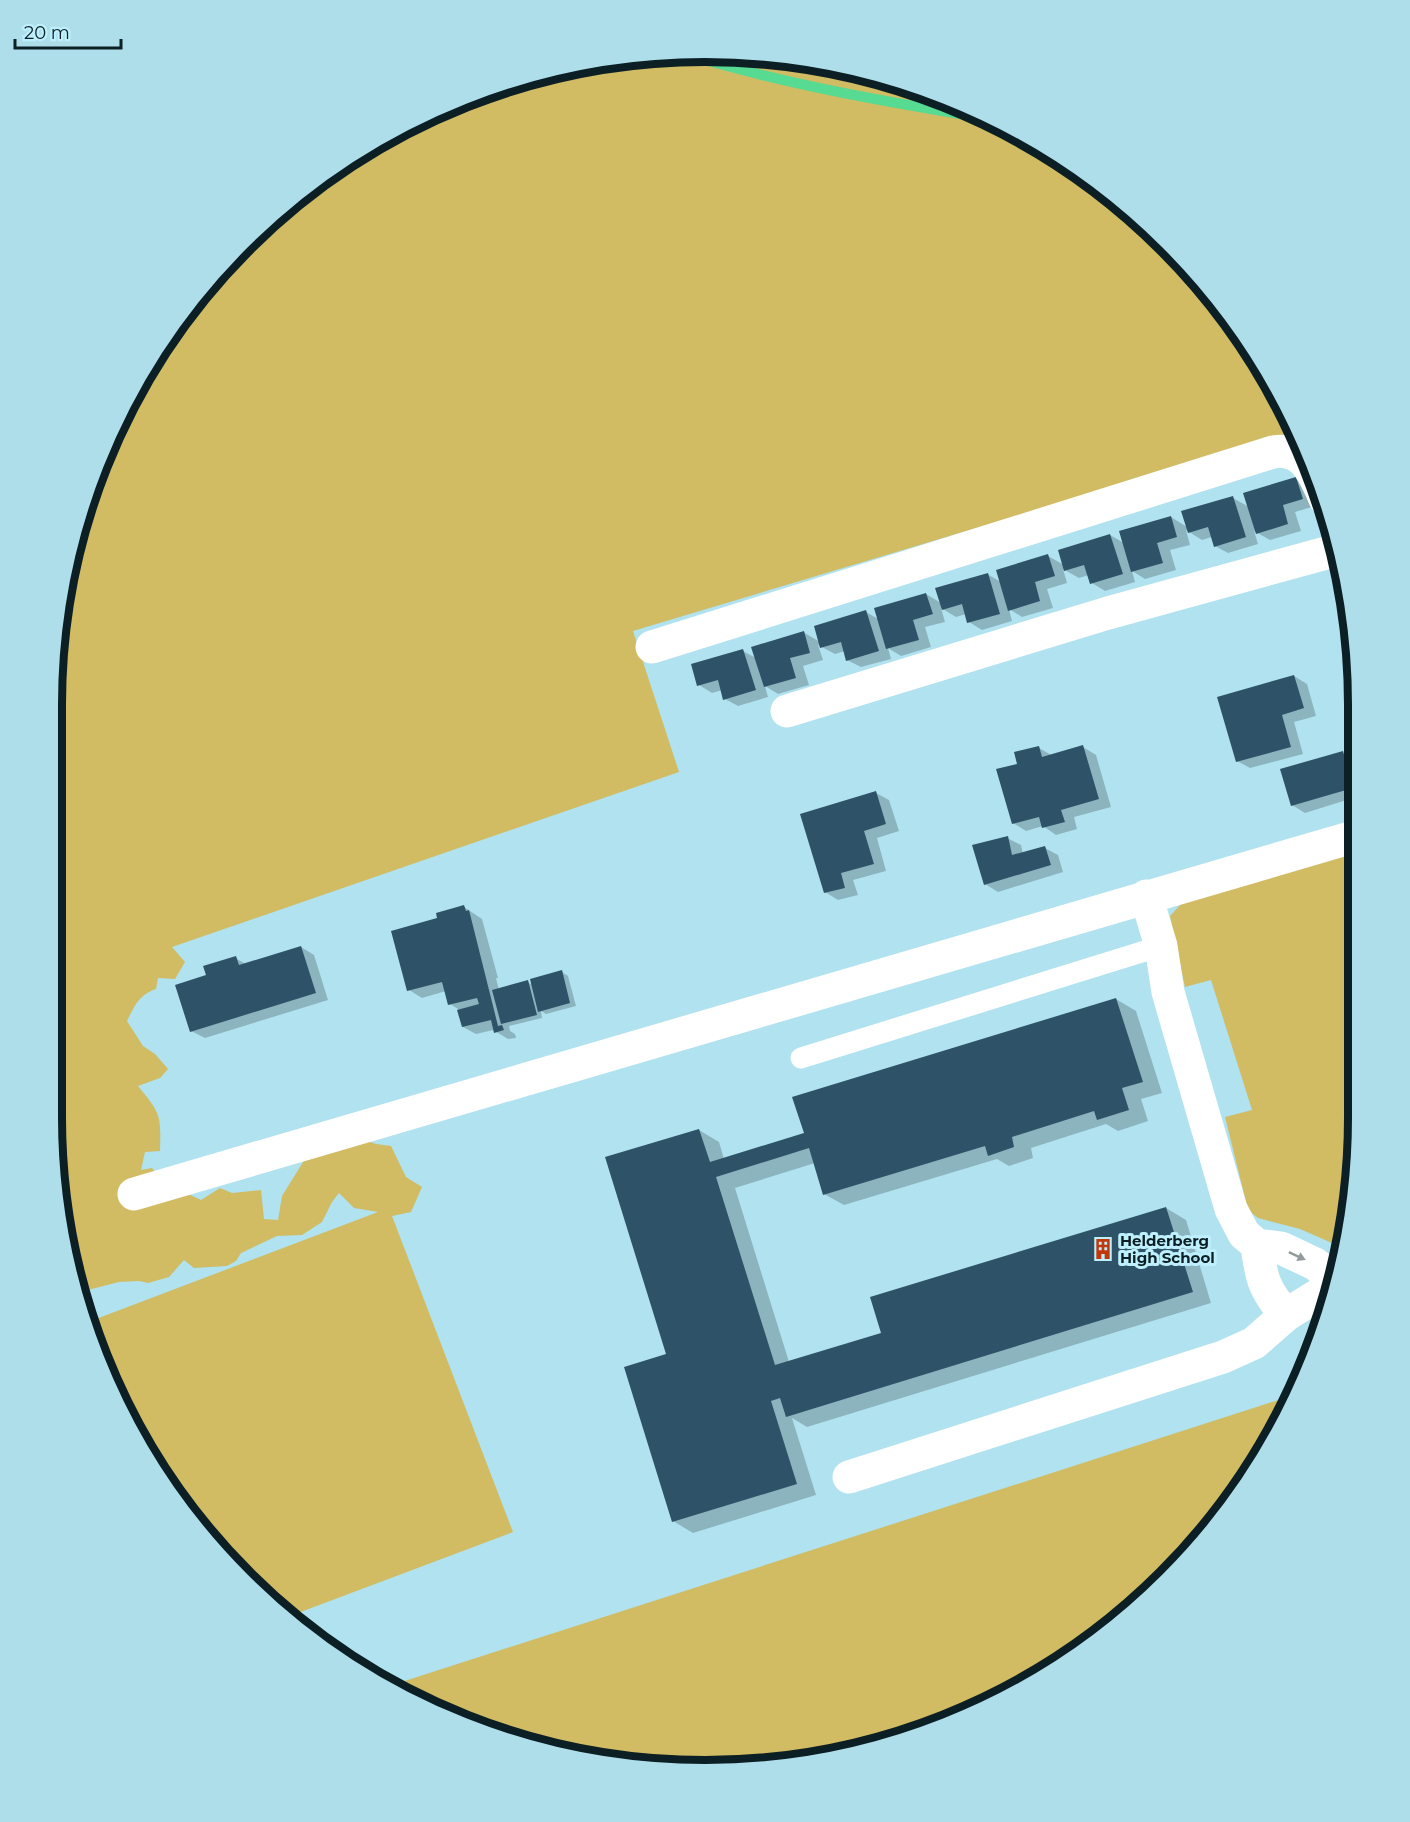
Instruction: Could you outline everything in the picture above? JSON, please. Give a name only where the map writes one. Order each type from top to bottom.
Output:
[{"type":"street","points":[[652,647],[1273,452],[1291,452],[1299,457]]},
{"type":"street","points":[[788,711],[1108,613],[1330,552]]},
{"type":"street","points":[[134,1194],[1348,838]]},
{"type":"street","points":[[1146,896],[1161,946],[1168,992],[1231,1209],[1244,1234],[1257,1245],[1281,1248],[1315,1264],[1329,1275]]},
{"type":"street","points":[[1257,1245],[1261,1275],[1271,1297],[1286,1316]]},
{"type":"street","points":[[849,1477],[1223,1357],[1254,1343],[1286,1316],[1325,1291]]},
{"type":"lane","points":[[801,1058],[1161,946]]},
{"type":"shaded area","points":[[705,62],[789,67],[831,74],[872,83],[951,110],[990,128],[1063,170],[1097,194],[1160,250],[1216,313],[1240,347],[1262,383],[1296,450],[1226,453],[633,631],[679,772],[172,947],[185,962],[175,979],[158,978],[156,989],[150,991],[135,1005],[127,1021],[143,1046],[155,1054],[168,1069],[160,1078],[138,1086],[155,1109],[160,1122],[160,1151],[145,1152],[141,1170],[152,1168],[170,1191],[188,1194],[201,1200],[220,1188],[232,1193],[261,1190],[264,1219],[278,1220],[282,1196],[308,1154],[367,1141],[391,1146],[406,1177],[422,1187],[411,1212],[392,1216],[513,1532],[296,1614],[250,1572],[194,1509],[148,1439],[110,1363],[95,1320],[378,1212],[354,1208],[339,1193],[322,1222],[302,1235],[277,1236],[241,1253],[236,1261],[227,1266],[194,1268],[184,1260],[169,1277],[148,1283],[119,1282],[85,1291],[74,1243],[63,1159],[62,705],[67,621],[83,538],[110,459],[128,420],[170,347],[194,313],[250,250],[313,194],[347,170],[420,128],[459,110],[538,83],[579,74],[663,63]]},
{"type":"shaded area","points":[[1348,848],[1347,1159],[1336,1245],[1300,1229],[1258,1218],[1248,1210],[1225,1117],[1252,1110],[1211,980],[1185,987],[1170,916],[1193,891]]},
{"type":"shaded area","points":[[1284,1398],[1240,1475],[1216,1509],[1160,1572],[1097,1628],[1063,1652],[990,1694],[951,1712],[872,1739],[789,1755],[747,1759],[663,1759],[621,1755],[538,1739],[498,1726],[459,1712],[399,1683]]},
{"type":"building","points":[[1296,477],[1303,499],[1283,505],[1288,524],[1256,534],[1243,493]]},
{"type":"building","points":[[1233,496],[1246,537],[1214,547],[1208,527],[1188,533],[1181,511]]},
{"type":"building","points":[[1171,516],[1177,537],[1157,543],[1163,563],[1131,572],[1119,531]]},
{"type":"building","points":[[1110,534],[1123,574],[1090,584],[1084,565],[1064,571],[1058,550]]},
{"type":"building","points":[[1048,554],[1055,576],[1035,582],[1040,601],[1008,611],[996,570]]},
{"type":"building","points":[[988,573],[1000,614],[967,623],[962,604],[942,610],[935,588]]},
{"type":"building","points":[[926,593],[933,614],[913,620],[919,640],[886,649],[874,608]]},
{"type":"building","points":[[866,610],[879,651],[846,661],[841,642],[820,648],[814,626]]},
{"type":"building","points":[[804,631],[810,653],[790,658],[796,678],[764,687],[751,647]]},
{"type":"building","points":[[743,649],[756,690],[723,700],[718,680],[697,686],[691,664]]},
{"type":"building","points":[[1294,675],[1304,708],[1282,715],[1291,747],[1236,762],[1217,697]]},
{"type":"building","points":[[1083,745],[1099,799],[1061,810],[1065,822],[1042,828],[1039,817],[1012,824],[996,769],[1017,764],[1014,752],[1039,746],[1042,757]]},
{"type":"building","points":[[1343,751],[1348,770],[1348,789],[1291,806],[1280,769]]},
{"type":"building","points":[[876,791],[886,824],[864,831],[874,864],[841,873],[845,888],[824,893],[800,814]]},
{"type":"building","points":[[1008,836],[1012,855],[1045,846],[1051,865],[984,885],[972,845]]},
{"type":"building","points":[[464,905],[466,911],[469,910],[498,1026],[502,1025],[504,1030],[494,1033],[491,1020],[462,1027],[457,1010],[479,1004],[477,998],[448,1005],[442,982],[407,991],[391,931],[437,918],[436,913]]},
{"type":"building","points":[[301,946],[316,993],[190,1032],[175,985],[206,975],[203,966],[236,956],[239,965]]},
{"type":"building","points":[[562,970],[570,1003],[538,1012],[530,979]]},
{"type":"building","points":[[528,980],[537,1015],[501,1024],[492,990]]},
{"type":"building","name":"Helderberg High School","points":[[1116,998],[1143,1082],[1122,1088],[1129,1110],[1097,1120],[1094,1111],[1012,1137],[1014,1147],[988,1156],[985,1146],[823,1195],[809,1148],[716,1177],[775,1365],[881,1333],[870,1297],[1166,1207],[1193,1292],[786,1417],[780,1398],[771,1401],[797,1484],[672,1522],[624,1367],[666,1354],[605,1157],[699,1129],[710,1162],[804,1133],[792,1097]]},
{"type":"waterway","points":[[714,62],[796,83],[959,114]]},
{"type":"place","name":"Helderberg High School","points":[[1103,1249]]}]
